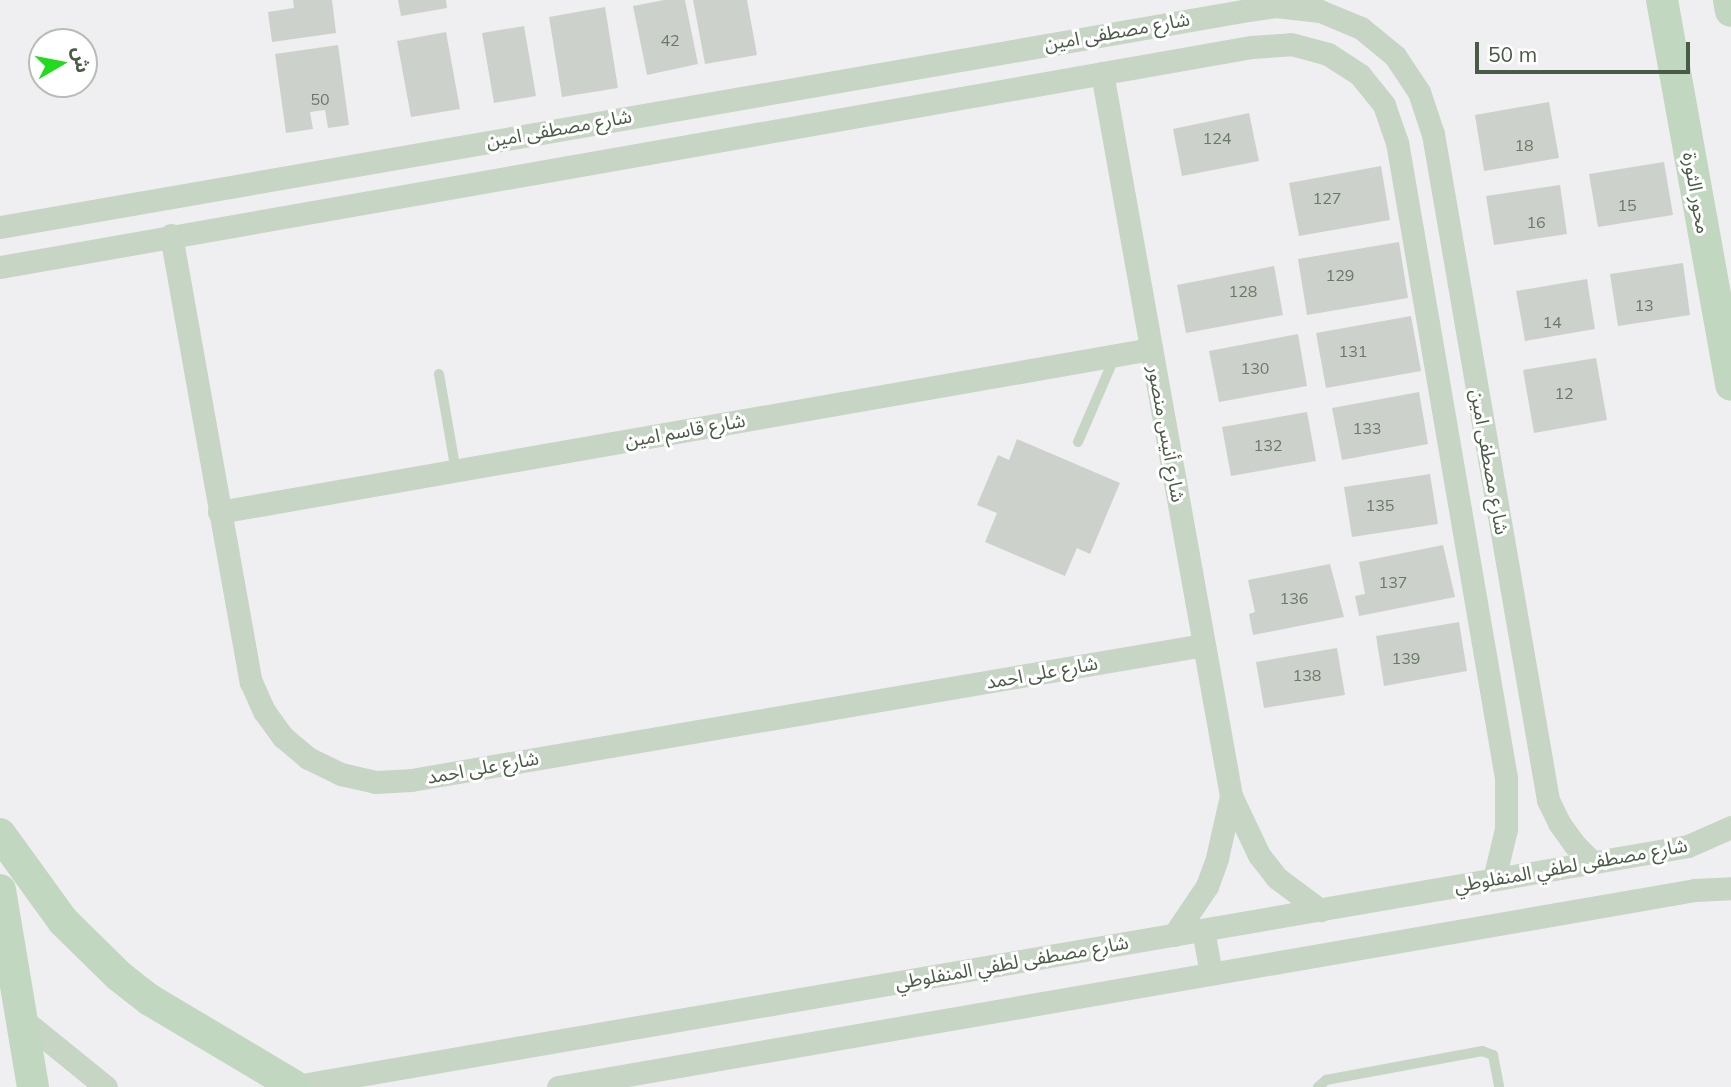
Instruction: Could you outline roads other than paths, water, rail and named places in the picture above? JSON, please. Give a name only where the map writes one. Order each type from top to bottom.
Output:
[{"type":"street","name":"محور الثورة","points":[[1661,0],[1731,385]]},
{"type":"street","points":[[1729,0],[1731,11]]},
{"type":"street","name":"شارع مصطفى امين","points":[[0,227],[1248,10],[1276,6],[1320,11],[1361,28],[1395,56],[1419,92],[1430,124],[1548,800],[1559,823],[1574,844],[1592,862]]},
{"type":"street","name":"شارع مصطفى امين","points":[[0,267],[1252,47],[1290,44],[1328,54],[1360,75],[1384,105],[1399,155],[1506,778],[1506,830],[1494,880]]},
{"type":"street","name":"شارع أنيس منصور","points":[[1102,73],[1231,796],[1259,855],[1277,878],[1320,910]]},
{"type":"street","name":"شارع على احمد","points":[[171,235],[246,661],[264,711],[284,737],[309,758],[341,774],[375,782],[411,780],[1203,645]]},
{"type":"street","name":"شارع قاسم امين","points":[[219,512],[1151,349]]},
{"type":"street","name":"شارع أنيس منصور","points":[[1174,934],[1207,886],[1217,858],[1231,796]]},
{"type":"street","name":"شارع مصطفى لطفي المنفلوطي","points":[[292,1087],[1688,846],[1731,827]]},
{"type":"street","points":[[0,834],[64,921],[119,976],[150,999],[292,1087]]},
{"type":"street","points":[[558,1087],[1695,890],[1731,888]]},
{"type":"street","points":[[0,890],[33,1087]]},
{"type":"street","points":[[1203,930],[1211,973]]},
{"type":"street","points":[[22,1019],[106,1087]]},
{"type":"lane","points":[[1078,442],[1115,356]]},
{"type":"lane","points":[[439,374],[456,471]]},
{"type":"lane","points":[[1318,1087],[1326,1080],[1482,1051],[1493,1055],[1499,1087]]}]
